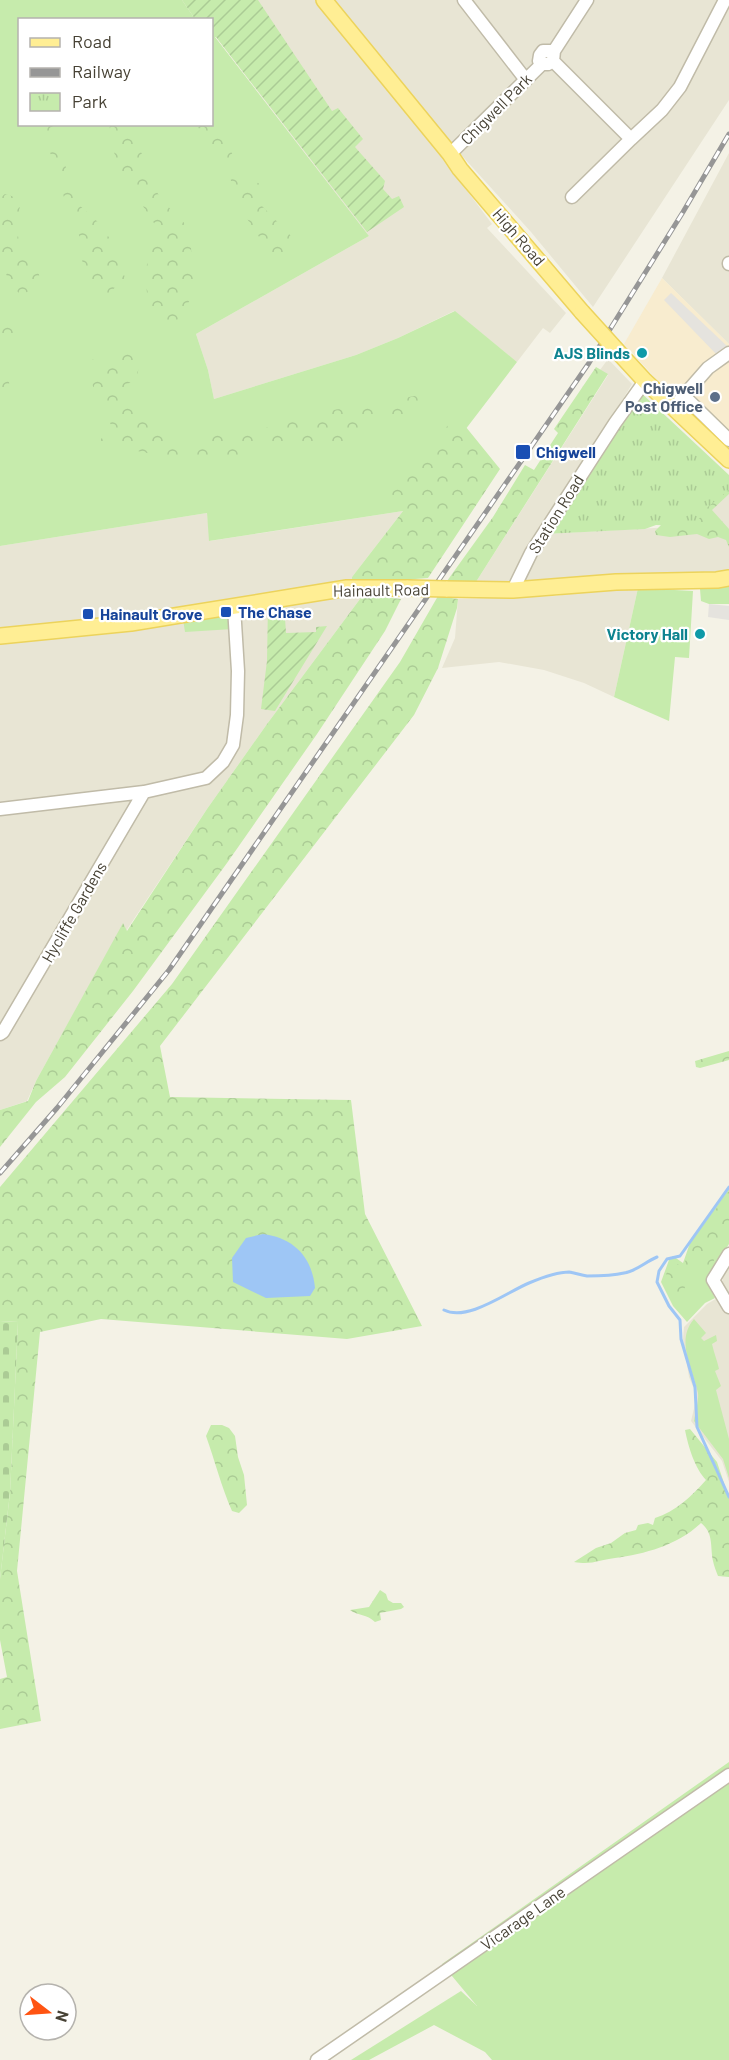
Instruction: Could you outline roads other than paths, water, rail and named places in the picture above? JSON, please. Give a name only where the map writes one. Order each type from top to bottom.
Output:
[{"type":"main road","name":"High Road","points":[[324,0],[450,154],[460,170],[582,312],[645,381],[729,460]]},
{"type":"main road","name":"Hainault Road","points":[[0,636],[131,623],[347,588],[513,590],[616,582],[729,578]]},
{"type":"street","points":[[465,0],[526,80]]},
{"type":"street","name":"Chigwell Park","points":[[450,154],[549,59],[587,0]]},
{"type":"street","points":[[572,197],[662,110],[680,87],[725,0]]},
{"type":"street","points":[[549,59],[631,139]]},
{"type":"street","points":[[673,408],[708,368],[727,354]]},
{"type":"street","name":"Station Road","points":[[513,590],[531,553],[615,423],[645,381]]},
{"type":"street","points":[[683,395],[729,440]]},
{"type":"street","points":[[0,809],[144,792],[206,778],[223,762],[233,745],[237,715],[238,671],[234,607]]},
{"type":"street","name":"Hycliffe Gardens","points":[[2,1033],[144,792]]},
{"type":"street","points":[[729,1254],[712,1280],[729,1307]]},
{"type":"street","name":"Vicarage Lane","points":[[317,2060],[729,1775]]},
{"type":"water","points":[[263,1234],[284,1240],[300,1251],[313,1277],[315,1288],[310,1296],[266,1298],[233,1282],[232,1258],[246,1238]]},
{"type":"waterway","points":[[729,1187],[680,1256],[667,1259],[659,1271],[657,1282],[669,1306],[680,1320],[681,1339],[695,1387],[697,1427],[729,1497]]},
{"type":"waterway","points":[[444,1310],[454,1313],[476,1309],[529,1283],[554,1274],[569,1272],[587,1276],[619,1274],[633,1270],[657,1257]]},
{"type":"railway","points":[[0,1173],[57,1108],[169,970],[589,363],[729,134]]},
{"type":"place","name":"AJS Blinds","points":[[642,353]]},
{"type":"place","name":"Chigwell Post Office","points":[[715,397]]},
{"type":"place","name":"Chigwell","points":[[523,452]]},
{"type":"place","name":"The Chase","points":[[226,612]]},
{"type":"place","name":"Hainault Grove","points":[[88,614]]},
{"type":"place","name":"Victory Hall","points":[[700,634]]}]
